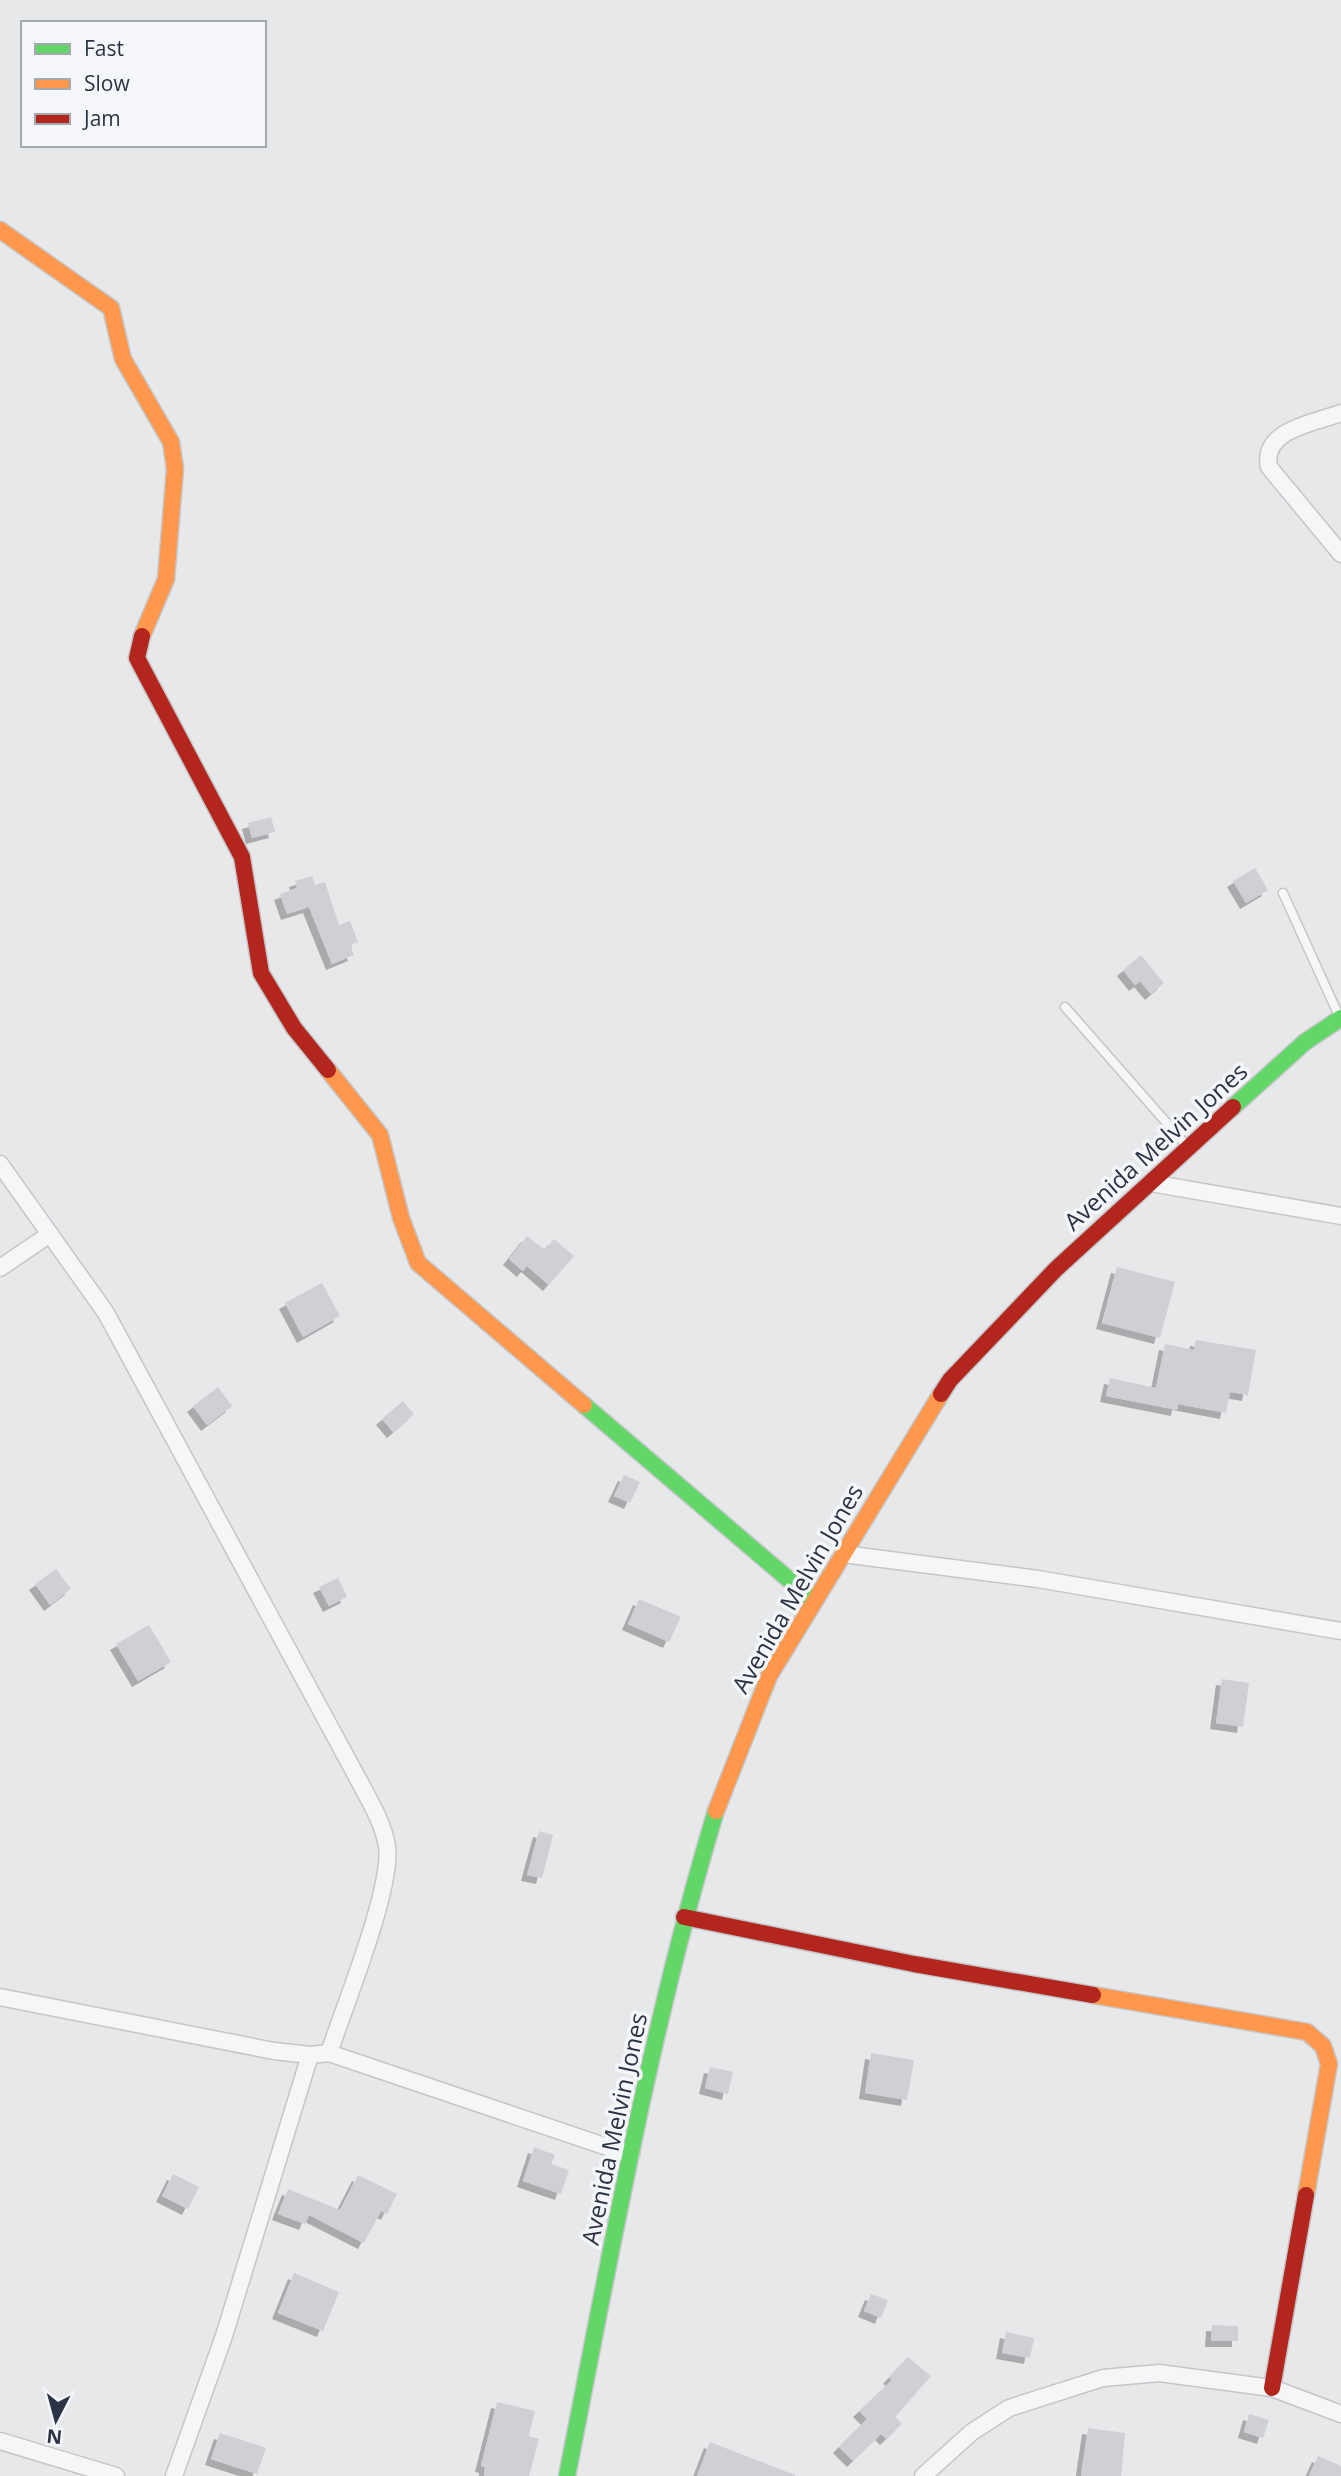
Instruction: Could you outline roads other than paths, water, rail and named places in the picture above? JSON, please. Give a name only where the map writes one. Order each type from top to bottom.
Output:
[{"type":"street","points":[[0,230],[111,308],[123,359],[172,442],[175,469],[166,579],[137,649],[137,658],[242,857],[261,973],[293,1028],[380,1135],[401,1218],[418,1263],[814,1601]]},
{"type":"street","points":[[1341,414],[1284,433],[1269,447],[1267,457],[1269,467],[1341,554]]},
{"type":"street","name":"Avenida Melvin Jones","points":[[567,2476],[631,2155],[684,1917],[725,1783],[769,1676],[950,1380],[1056,1269],[1305,1042],[1341,1019]]},
{"type":"street","points":[[0,1164],[106,1314],[358,1777],[383,1831],[387,1847],[384,1881],[329,2053]]},
{"type":"street","points":[[1151,1183],[1341,1216]]},
{"type":"street","points":[[0,1268],[50,1234]]},
{"type":"street","points":[[843,1554],[1038,1579],[1341,1631]]},
{"type":"street","points":[[684,1917],[914,1964],[1307,2032],[1323,2046],[1329,2064],[1272,2388]]},
{"type":"street","points":[[0,1997],[310,2055],[329,2053],[631,2155]]},
{"type":"street","points":[[174,2476],[223,2336],[310,2055]]},
{"type":"street","points":[[923,2476],[972,2432],[1009,2408],[1103,2378],[1159,2373],[1272,2388],[1341,2414]]},
{"type":"street","points":[[0,2441],[116,2476]]},
{"type":"lane","points":[[1283,893],[1341,1019]]},
{"type":"lane","points":[[1065,1007],[1189,1148]]}]
